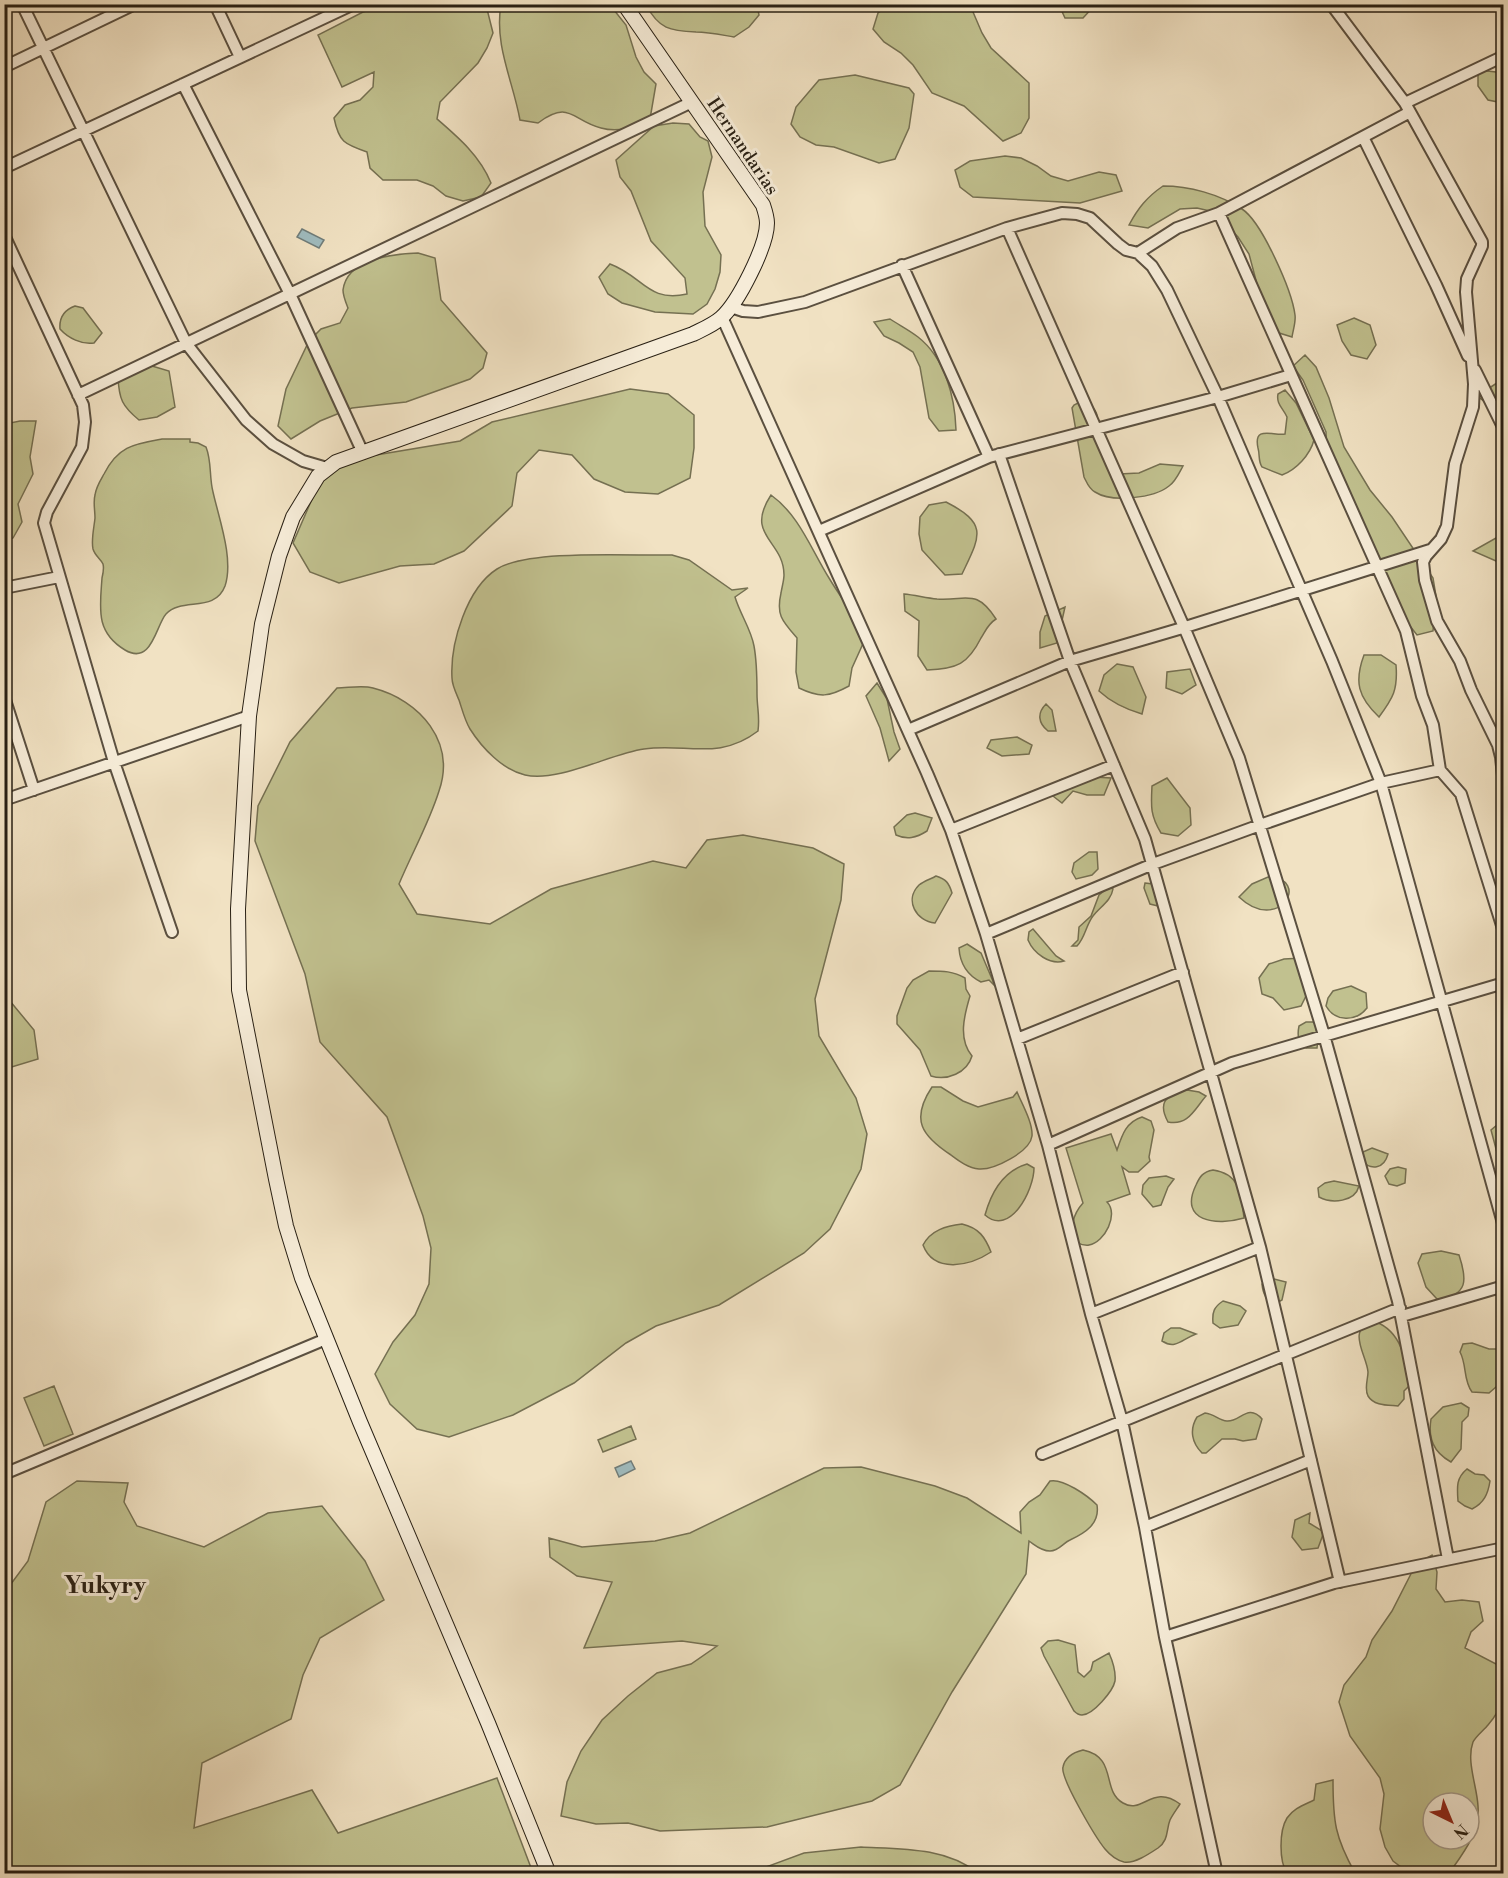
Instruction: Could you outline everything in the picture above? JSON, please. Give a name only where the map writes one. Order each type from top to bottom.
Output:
[{"type":"street","points":[[22,4],[85,130],[186,343],[246,420],[273,444],[303,461],[327,468]]},
{"type":"street","points":[[4,67],[135,4]]},
{"type":"street","points":[[215,4],[240,57]]},
{"type":"street","points":[[4,168],[354,4]]},
{"type":"street","name":"Hernandarias","points":[[624,4],[757,195],[766,215],[765,236],[744,286],[727,312]]},
{"type":"street","points":[[1331,4],[1408,108],[1482,242],[1467,279],[1466,292],[1474,384],[1473,407],[1455,464],[1447,526],[1441,539],[1430,550],[1423,562],[1425,580],[1437,621],[1460,661],[1471,690],[1498,745],[1503,785]]},
{"type":"street","points":[[1138,253],[1177,228],[1219,213],[1363,137],[1408,108],[1503,56]]},
{"type":"street","points":[[183,84],[290,294],[363,453]]},
{"type":"street","points":[[78,394],[692,102]]},
{"type":"street","points":[[1363,137],[1436,285],[1503,429]]},
{"type":"street","points":[[549,1874],[302,1278],[286,1226],[239,990],[238,909],[249,716],[262,624],[279,556],[293,517],[318,476],[327,468],[693,334],[710,326],[727,312],[758,312],[805,302],[1007,228],[1062,213],[1090,218],[1126,250],[1138,253],[1152,266],[1164,284],[1218,397],[1332,661],[1381,783],[1503,1227]]},
{"type":"street","points":[[1219,213],[1406,632],[1422,696],[1433,725],[1440,770],[1461,794],[1503,932]]},
{"type":"street","points":[[1007,228],[1097,428],[1239,758],[1324,1035],[1401,1312],[1448,1559]]},
{"type":"street","points":[[4,235],[83,405],[85,422],[82,447],[47,512],[44,523],[114,762],[172,932]]},
{"type":"street","points":[[902,265],[994,456],[1070,661],[1145,839],[1260,1247],[1340,1582]]},
{"type":"street","points":[[727,312],[819,531],[951,830],[986,934],[1048,1144],[1090,1314],[1122,1421],[1145,1527],[1165,1637],[1217,1874]]},
{"type":"street","points":[[819,531],[994,456],[1218,397],[1291,375]]},
{"type":"street","points":[[908,730],[1070,661],[1430,550]]},
{"type":"street","points":[[4,588],[59,577]]},
{"type":"street","points":[[4,697],[34,790]]},
{"type":"street","points":[[4,800],[249,716]]},
{"type":"street","points":[[951,830],[1114,765]]},
{"type":"street","points":[[986,934],[1153,864],[1260,825],[1381,783],[1440,770]]},
{"type":"street","points":[[1017,1039],[1183,972]]},
{"type":"street","points":[[1048,1144],[1232,1063],[1442,999],[1503,983]]},
{"type":"street","points":[[1090,1314],[1260,1247]]},
{"type":"street","points":[[1042,1454],[1286,1354],[1401,1312],[1503,1286]]},
{"type":"street","points":[[4,1474],[326,1339]]},
{"type":"street","points":[[1145,1527],[1311,1460]]},
{"type":"street","points":[[1165,1637],[1340,1582],[1503,1548]]},
{"type":"green space","points":[[1095,4],[1083,18],[1065,18],[1059,5]]},
{"type":"green space","points":[[387,5],[486,5],[493,33],[487,48],[478,63],[440,102],[437,119],[468,148],[481,164],[491,183],[481,197],[463,201],[446,196],[433,186],[417,180],[383,180],[370,168],[367,152],[348,144],[338,132],[334,118],[345,105],[360,100],[373,87],[374,72],[342,87],[318,35],[363,12]]},
{"type":"green space","points":[[501,5],[610,5],[626,25],[636,57],[644,72],[656,84],[650,119],[632,127],[614,130],[591,125],[564,112],[549,116],[538,123],[520,120],[502,49]]},
{"type":"green space","points":[[646,5],[757,5],[759,15],[749,27],[734,37],[687,32],[666,27],[656,19]]},
{"type":"green space","points":[[889,5],[970,5],[991,48],[1029,83],[1029,118],[1021,133],[1003,141],[964,106],[932,93],[913,65],[901,53],[884,42],[873,29],[878,13]]},
{"type":"green space","points":[[1478,70],[1496,72],[1503,76],[1503,103],[1488,100],[1478,86]]},
{"type":"green space","points":[[855,75],[909,88],[914,94],[909,128],[895,159],[879,163],[834,147],[816,145],[800,137],[791,124],[796,107],[819,80]]},
{"type":"green space","points":[[673,123],[689,124],[700,137],[708,141],[712,157],[703,192],[705,226],[721,255],[720,272],[707,304],[693,314],[655,312],[622,303],[608,294],[599,277],[610,264],[654,292],[674,296],[687,294],[685,278],[651,241],[631,191],[620,177],[616,160],[654,126]]},
{"type":"green space","points":[[1005,156],[1021,158],[1051,176],[1068,181],[1099,172],[1116,175],[1122,191],[1080,203],[973,197],[960,187],[955,170],[970,161]]},
{"type":"green space","points":[[1163,186],[1183,187],[1214,195],[1242,209],[1250,216],[1275,258],[1293,304],[1295,323],[1292,337],[1276,332],[1266,318],[1249,254],[1238,237],[1214,212],[1197,208],[1180,209],[1148,228],[1129,225],[1143,203]]},
{"type":"green space","points":[[418,253],[435,258],[441,300],[487,353],[483,368],[470,379],[406,402],[352,408],[320,421],[291,439],[278,426],[286,389],[309,341],[321,329],[340,323],[348,308],[343,290],[346,279],[362,264],[373,260]]},
{"type":"green space","points":[[75,306],[83,308],[102,333],[94,343],[76,340],[60,329],[63,314]]},
{"type":"green space","points":[[1354,318],[1370,325],[1376,345],[1367,359],[1351,355],[1342,341],[1337,325]]},
{"type":"green space","points":[[890,319],[918,337],[942,367],[951,392],[956,430],[939,431],[929,418],[920,367],[913,352],[884,336],[874,322]]},
{"type":"green space","points":[[1305,355],[1316,367],[1329,398],[1344,447],[1370,490],[1392,517],[1433,578],[1436,596],[1433,631],[1417,635],[1406,621],[1354,511],[1334,483],[1327,466],[1326,432],[1303,380],[1293,366]]},
{"type":"green space","points":[[152,366],[169,371],[175,407],[157,417],[139,420],[122,402],[118,377],[133,369]]},
{"type":"green space","points":[[1503,379],[1503,415],[1477,396]]},
{"type":"green space","points":[[630,389],[668,394],[694,415],[694,448],[690,478],[658,494],[625,492],[594,479],[572,455],[539,450],[517,473],[512,506],[464,551],[434,564],[400,566],[339,583],[310,572],[293,543],[322,476],[352,459],[460,441],[492,422]]},
{"type":"green space","points":[[1285,390],[1296,403],[1314,440],[1302,461],[1282,475],[1262,467],[1257,441],[1258,436],[1265,433],[1285,434],[1287,417],[1279,403],[1278,394]]},
{"type":"green space","points":[[1082,401],[1087,401],[1095,411],[1098,436],[1119,474],[1139,473],[1160,464],[1183,466],[1174,482],[1154,494],[1133,498],[1102,495],[1091,489],[1084,477],[1072,408]]},
{"type":"green space","points":[[36,421],[30,457],[33,474],[18,504],[22,522],[13,538],[5,541],[5,424]]},
{"type":"green space","points":[[162,439],[190,439],[190,442],[206,447],[227,552],[227,575],[225,586],[220,594],[206,602],[173,609],[162,619],[147,649],[141,653],[134,653],[115,643],[108,635],[101,618],[103,567],[92,545],[95,518],[94,498],[98,484],[115,457],[135,445]]},
{"type":"green space","points":[[771,495],[797,522],[866,637],[852,668],[849,686],[830,694],[819,695],[799,688],[796,672],[797,638],[784,622],[779,607],[784,577],[782,563],[763,529],[764,509]]},
{"type":"green space","points":[[946,502],[969,517],[975,524],[977,532],[973,550],[962,574],[945,575],[922,550],[919,534],[920,517],[929,505]]},
{"type":"green space","points":[[1503,534],[1503,564],[1473,551]]},
{"type":"green space","points":[[672,555],[689,560],[732,590],[748,588],[735,597],[754,646],[757,670],[758,731],[730,746],[702,749],[644,749],[553,775],[525,775],[501,763],[481,744],[468,726],[452,678],[454,649],[462,618],[477,589],[486,578],[497,569],[512,563],[556,556]]},
{"type":"green space","points":[[904,594],[937,599],[970,598],[983,603],[996,619],[989,625],[966,659],[954,666],[927,670],[918,656],[919,621],[905,611]]},
{"type":"green space","points":[[1065,607],[1057,643],[1040,648],[1040,632],[1045,616]]},
{"type":"green space","points":[[1364,655],[1381,655],[1396,665],[1393,693],[1379,717],[1366,703],[1360,689],[1359,673]]},
{"type":"green space","points":[[1117,664],[1133,667],[1146,697],[1142,714],[1119,705],[1099,691],[1104,675]]},
{"type":"green space","points":[[1190,669],[1196,685],[1182,694],[1166,688],[1167,672]]},
{"type":"green space","points":[[877,683],[887,699],[900,749],[889,761],[880,728],[866,696]]},
{"type":"green space","points":[[369,687],[406,702],[430,726],[438,740],[443,773],[439,791],[399,884],[417,914],[490,924],[551,889],[653,861],[686,868],[707,840],[743,835],[813,848],[844,864],[841,900],[815,999],[819,1036],[856,1098],[867,1134],[861,1169],[830,1229],[804,1253],[719,1305],[656,1326],[626,1343],[574,1383],[513,1415],[449,1437],[417,1429],[390,1404],[375,1374],[393,1342],[415,1315],[429,1284],[431,1248],[423,1216],[387,1117],[320,1042],[305,974],[255,841],[258,806],[290,742],[337,688]]},
{"type":"green space","points":[[1046,704],[1052,710],[1056,731],[1048,731],[1041,721],[1040,714]]},
{"type":"green space","points":[[1017,737],[1032,745],[1029,754],[1002,756],[987,748],[991,740]]},
{"type":"green space","points":[[1076,776],[1111,778],[1104,795],[1087,795],[1073,791],[1062,803],[1049,793],[1060,780]]},
{"type":"green space","points":[[1167,778],[1190,808],[1191,825],[1178,836],[1161,833],[1152,810],[1152,786]]},
{"type":"green space","points":[[915,813],[932,818],[927,831],[912,838],[896,835],[894,827],[907,815]]},
{"type":"green space","points":[[1089,852],[1097,852],[1098,869],[1092,875],[1076,879],[1072,872],[1074,863]]},
{"type":"green space","points":[[936,876],[947,882],[952,893],[935,923],[918,914],[914,909],[912,897],[919,885]]},
{"type":"green space","points":[[1268,877],[1281,880],[1288,886],[1289,894],[1285,902],[1277,908],[1267,910],[1254,907],[1239,897],[1252,884]]},
{"type":"green space","points":[[1145,883],[1153,884],[1158,906],[1150,904],[1144,888]]},
{"type":"green space","points":[[1109,887],[1113,889],[1110,897],[1093,916],[1080,943],[1072,946],[1078,940],[1079,927],[1091,916],[1099,895]]},
{"type":"green space","points":[[1033,929],[1056,956],[1064,961],[1048,960],[1034,950],[1028,940],[1029,932]]},
{"type":"green space","points":[[967,944],[981,953],[995,986],[989,980],[981,982],[976,979],[965,968],[959,948]]},
{"type":"green space","points":[[1302,958],[1309,990],[1301,1006],[1284,1010],[1273,998],[1262,994],[1259,978],[1269,964],[1284,959]]},
{"type":"green space","points":[[929,971],[948,972],[965,978],[966,989],[970,996],[963,1027],[965,1042],[972,1056],[966,1067],[950,1076],[931,1076],[920,1050],[897,1024],[897,1016],[907,988],[913,980]]},
{"type":"green space","points":[[1351,986],[1366,993],[1367,1008],[1352,1018],[1335,1015],[1326,1006],[1328,998],[1333,991]]},
{"type":"green space","points":[[5,995],[34,1030],[38,1059],[5,1069]]},
{"type":"green space","points":[[1306,1022],[1315,1022],[1317,1048],[1306,1048],[1300,1041],[1299,1026]]},
{"type":"green space","points":[[932,1087],[941,1087],[963,1101],[978,1107],[1013,1097],[1017,1092],[1031,1125],[1030,1142],[1018,1154],[993,1167],[979,1169],[964,1164],[933,1141],[922,1126],[922,1109]]},
{"type":"green space","points":[[1181,1089],[1199,1092],[1206,1096],[1186,1119],[1175,1123],[1168,1122],[1164,1110],[1165,1102],[1167,1098]]},
{"type":"green space","points":[[1142,1117],[1151,1121],[1154,1130],[1150,1161],[1138,1172],[1129,1172],[1122,1167],[1130,1194],[1107,1202],[1112,1213],[1111,1220],[1100,1239],[1087,1245],[1075,1242],[1072,1232],[1073,1222],[1083,1203],[1066,1148],[1111,1134],[1117,1150],[1128,1126]]},
{"type":"green space","points":[[1503,1120],[1503,1166],[1500,1164],[1491,1130]]},
{"type":"green space","points":[[1372,1148],[1388,1154],[1384,1163],[1377,1167],[1369,1166],[1361,1160],[1363,1152]]},
{"type":"green space","points":[[1027,1164],[1034,1168],[1033,1177],[1019,1208],[1003,1220],[994,1220],[985,1215],[999,1184],[1011,1172]]},
{"type":"green space","points":[[1398,1167],[1406,1169],[1405,1183],[1397,1186],[1389,1184],[1385,1176],[1390,1169]]},
{"type":"green space","points":[[1213,1170],[1229,1176],[1238,1187],[1244,1218],[1212,1221],[1196,1214],[1192,1207],[1192,1197],[1196,1185],[1202,1175]]},
{"type":"green space","points":[[1166,1176],[1174,1179],[1161,1205],[1153,1207],[1142,1194],[1143,1185],[1149,1178]]},
{"type":"green space","points":[[1334,1181],[1359,1186],[1353,1195],[1342,1200],[1319,1197],[1318,1188]]},
{"type":"green space","points":[[962,1224],[981,1234],[991,1252],[973,1261],[953,1265],[944,1264],[928,1254],[923,1245],[930,1236],[945,1228]]},
{"type":"green space","points":[[1441,1251],[1459,1255],[1464,1279],[1460,1290],[1455,1294],[1437,1299],[1426,1287],[1418,1263],[1422,1254]]},
{"type":"green space","points":[[1270,1278],[1286,1282],[1282,1300],[1275,1304],[1269,1300],[1262,1288],[1262,1284]]},
{"type":"green space","points":[[1223,1301],[1240,1306],[1246,1311],[1238,1325],[1220,1328],[1213,1323],[1214,1310]]},
{"type":"green space","points":[[1376,1322],[1392,1333],[1404,1357],[1410,1385],[1404,1391],[1404,1399],[1398,1406],[1377,1403],[1367,1393],[1368,1372],[1359,1336],[1366,1325]]},
{"type":"green space","points":[[1171,1328],[1180,1328],[1196,1334],[1175,1344],[1162,1341],[1164,1333]]},
{"type":"green space","points":[[1472,1343],[1489,1349],[1503,1349],[1503,1381],[1489,1393],[1472,1392],[1467,1383],[1460,1352],[1463,1344]]},
{"type":"green space","points":[[54,1386],[73,1434],[44,1446],[24,1398]]},
{"type":"green space","points":[[1461,1403],[1469,1408],[1468,1416],[1462,1422],[1461,1449],[1451,1462],[1440,1454],[1433,1444],[1430,1432],[1431,1419],[1443,1407]]},
{"type":"green space","points":[[1205,1413],[1227,1421],[1248,1413],[1262,1419],[1256,1439],[1243,1441],[1222,1439],[1206,1453],[1202,1453],[1194,1441],[1192,1431],[1197,1417]]},
{"type":"green space","points":[[631,1426],[636,1439],[603,1452],[598,1440]]},
{"type":"green space","points":[[861,1467],[935,1486],[967,1498],[1021,1533],[1020,1512],[1040,1495],[1050,1481],[1062,1482],[1088,1497],[1097,1505],[1096,1518],[1086,1531],[1056,1550],[1038,1548],[1029,1541],[1026,1574],[952,1692],[900,1785],[872,1801],[767,1827],[660,1831],[628,1823],[596,1824],[561,1816],[567,1782],[581,1751],[602,1720],[657,1673],[691,1664],[717,1646],[682,1641],[584,1648],[612,1582],[577,1576],[550,1557],[549,1538],[582,1547],[655,1541],[690,1533],[824,1468]]},
{"type":"green space","points":[[1467,1469],[1475,1474],[1484,1475],[1490,1481],[1485,1498],[1472,1509],[1458,1501],[1458,1483]]},
{"type":"green space","points":[[77,1481],[128,1483],[124,1502],[137,1526],[204,1547],[268,1513],[322,1506],[365,1561],[384,1600],[320,1638],[303,1675],[291,1719],[202,1763],[194,1828],[312,1790],[338,1833],[497,1778],[533,1873],[5,1873],[5,1592],[28,1561],[46,1502]]},
{"type":"green space","points":[[1310,1513],[1309,1523],[1324,1532],[1318,1548],[1302,1550],[1292,1537],[1295,1520]]},
{"type":"green space","points":[[1432,1555],[1437,1572],[1436,1589],[1445,1602],[1462,1600],[1479,1602],[1483,1621],[1471,1632],[1465,1648],[1498,1665],[1502,1690],[1499,1710],[1473,1742],[1471,1749],[1476,1791],[1421,1791],[1421,1851],[1465,1851],[1450,1872],[1452,1873],[1409,1873],[1393,1861],[1385,1847],[1380,1829],[1384,1794],[1380,1778],[1350,1736],[1339,1702],[1344,1685],[1366,1657],[1372,1640],[1392,1611],[1416,1564]]},
{"type":"green space","points":[[1058,1640],[1075,1645],[1078,1672],[1084,1677],[1091,1670],[1093,1662],[1109,1653],[1112,1660],[1115,1681],[1111,1691],[1102,1702],[1086,1714],[1081,1715],[1074,1711],[1044,1656],[1041,1648],[1048,1641]]},
{"type":"green space","points":[[1083,1750],[1094,1754],[1101,1760],[1112,1791],[1123,1803],[1130,1806],[1162,1797],[1170,1798],[1180,1804],[1170,1820],[1164,1842],[1158,1848],[1132,1862],[1116,1859],[1105,1849],[1080,1808],[1064,1773],[1063,1767],[1066,1760]]},
{"type":"green space","points":[[1333,1780],[1336,1829],[1355,1873],[1287,1873],[1282,1861],[1281,1846],[1284,1824],[1296,1809],[1314,1800],[1316,1784]]},
{"type":"green space","points":[[861,1847],[907,1849],[937,1854],[965,1864],[978,1873],[750,1873],[804,1853]]},
{"type":"water","points":[[302,229],[324,240],[319,248],[297,237]]},
{"type":"water","points":[[631,1461],[635,1469],[619,1477],[615,1468]]},
{"type":"district","name":"Yukyry","points":[[105,1585]]}]
